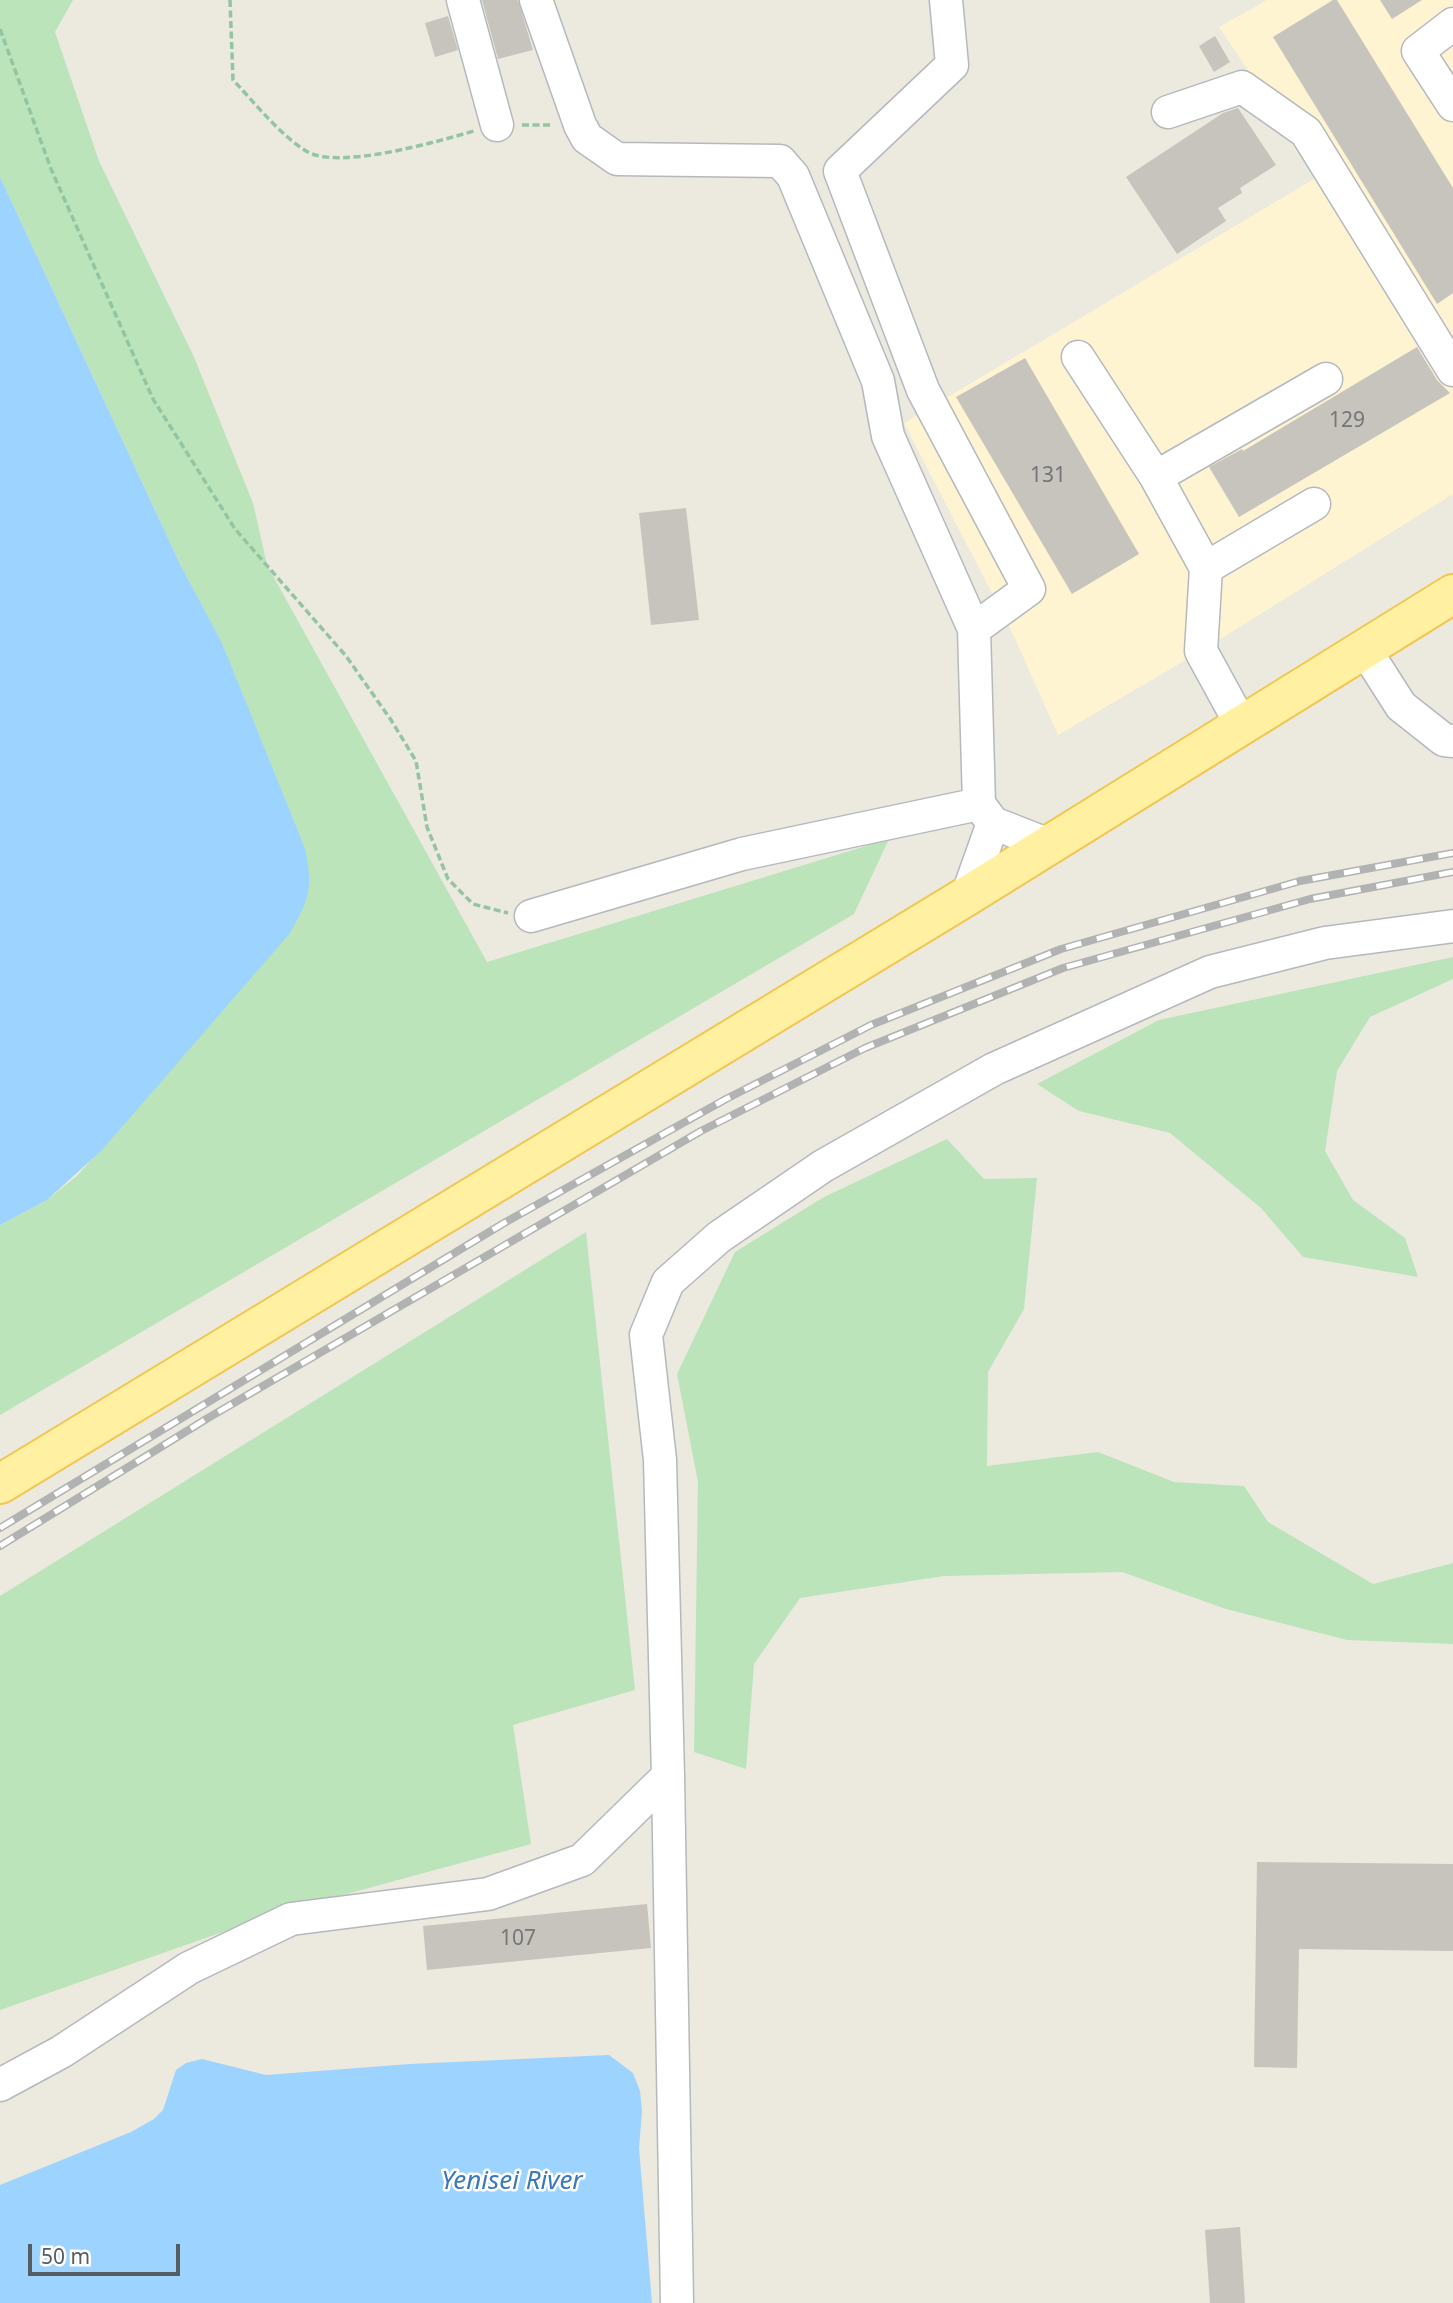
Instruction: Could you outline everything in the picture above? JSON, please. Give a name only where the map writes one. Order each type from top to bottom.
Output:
[{"type":"main road","points":[[0,1484],[967,897],[1453,594]]},
{"type":"lane","points":[[463,0],[497,125]]},
{"type":"lane","points":[[536,0],[580,125],[587,138],[617,159],[780,162],[793,176],[878,382],[888,436],[974,629],[986,813],[967,897]]},
{"type":"lane","points":[[946,0],[952,65],[840,171],[923,390],[1029,589],[974,629]]},
{"type":"lane","points":[[1453,24],[1418,51],[1453,105]]},
{"type":"lane","points":[[1168,112],[1242,87],[1306,132],[1453,370]]},
{"type":"lane","points":[[1078,357],[1156,477],[1206,568],[1200,651],[1242,726]]},
{"type":"lane","points":[[1156,477],[1326,379]]},
{"type":"lane","points":[[1206,568],[1314,504]]},
{"type":"lane","points":[[1364,648],[1401,706],[1444,740],[1453,740]]},
{"type":"lane","points":[[531,916],[742,854],[986,813],[1049,845]]},
{"type":"lane","points":[[677,2303],[660,1460],[646,1335],[668,1282],[719,1237],[823,1166],[994,1069],[1210,972],[1325,943],[1453,926]]},
{"type":"lane","points":[[0,2085],[61,2052],[189,1968],[291,1919],[488,1894],[582,1860],[668,1776]]},
{"type":"path","points":[[230,0],[233,80],[308,153],[346,157],[415,148],[497,125],[580,125]]},
{"type":"path","points":[[0,29],[51,169],[152,399],[235,529],[346,656],[391,720],[416,761],[427,827],[448,880],[473,904],[493,912],[531,916]]},
{"type":"shaded area","points":[[1267,0],[1453,0],[1453,494],[1201,651],[1058,735],[1013,634],[904,423],[1319,176],[1219,27]]},
{"type":"green space","points":[[0,0],[73,0],[55,32],[99,161],[194,357],[253,503],[267,565],[487,962],[889,839],[854,914],[0,1415],[0,1225],[47,1200],[77,1176],[242,986],[305,848],[222,644],[181,566],[0,177]]},
{"type":"green space","points":[[1453,957],[1453,979],[1370,1017],[1337,1071],[1325,1151],[1353,1200],[1405,1238],[1418,1277],[1303,1257],[1261,1208],[1170,1133],[1079,1111],[1037,1084],[1159,1020]]},
{"type":"green space","points":[[947,1139],[984,1179],[1037,1178],[1024,1309],[988,1372],[987,1466],[1098,1452],[1174,1482],[1244,1486],[1268,1522],[1373,1584],[1453,1563],[1453,1644],[1347,1640],[1226,1609],[1122,1572],[944,1576],[800,1598],[754,1664],[746,1769],[694,1752],[698,1482],[677,1374],[735,1252],[824,1197]]},
{"type":"green space","points":[[586,1232],[635,1690],[513,1725],[531,1844],[280,1912],[0,2010],[0,1596]]},
{"type":"water","points":[[0,177],[181,566],[222,643],[305,848],[309,883],[306,901],[290,933],[102,1150],[47,1200],[0,1225]]},
{"type":"water","name":"Yenisei River","points":[[609,2055],[633,2073],[640,2091],[642,2111],[639,2148],[652,2303],[0,2303],[0,2185],[131,2132],[154,2119],[163,2110],[176,2070],[186,2063],[202,2059],[266,2075],[410,2064]]},
{"type":"building","points":[[482,0],[518,0],[533,50],[498,59]]},
{"type":"building","points":[[1337,0],[1453,188],[1453,293],[1437,304],[1273,37]]},
{"type":"building","points":[[1380,0],[1422,0],[1392,19]]},
{"type":"building","points":[[448,16],[458,50],[435,57],[425,23]]},
{"type":"building","points":[[1215,36],[1230,62],[1214,72],[1199,46]]},
{"type":"building","points":[[1238,108],[1276,165],[1240,188],[1242,193],[1218,208],[1226,221],[1177,254],[1126,177],[1223,113]]},
{"type":"building","points":[[1417,347],[1437,380],[1450,393],[1239,517],[1209,467],[1242,449],[1243,451]]},
{"type":"building","points":[[1025,358],[1139,554],[1072,594],[956,397]]},
{"type":"building","points":[[686,508],[699,620],[651,625],[639,513]]},
{"type":"building","points":[[1257,1862],[1453,1864],[1453,1951],[1299,1949],[1297,2068],[1254,2067]]},
{"type":"building","points":[[647,1904],[651,1948],[427,1970],[423,1926]]},
{"type":"building","points":[[1240,2227],[1245,2303],[1210,2303],[1205,2230]]},
{"type":"railway","points":[[0,1528],[504,1223],[726,1099],[871,1025],[1061,949],[1300,881],[1453,853]]},
{"type":"railway","points":[[0,1546],[208,1418],[701,1131],[865,1048],[1063,968],[1310,899],[1453,872]]}]
